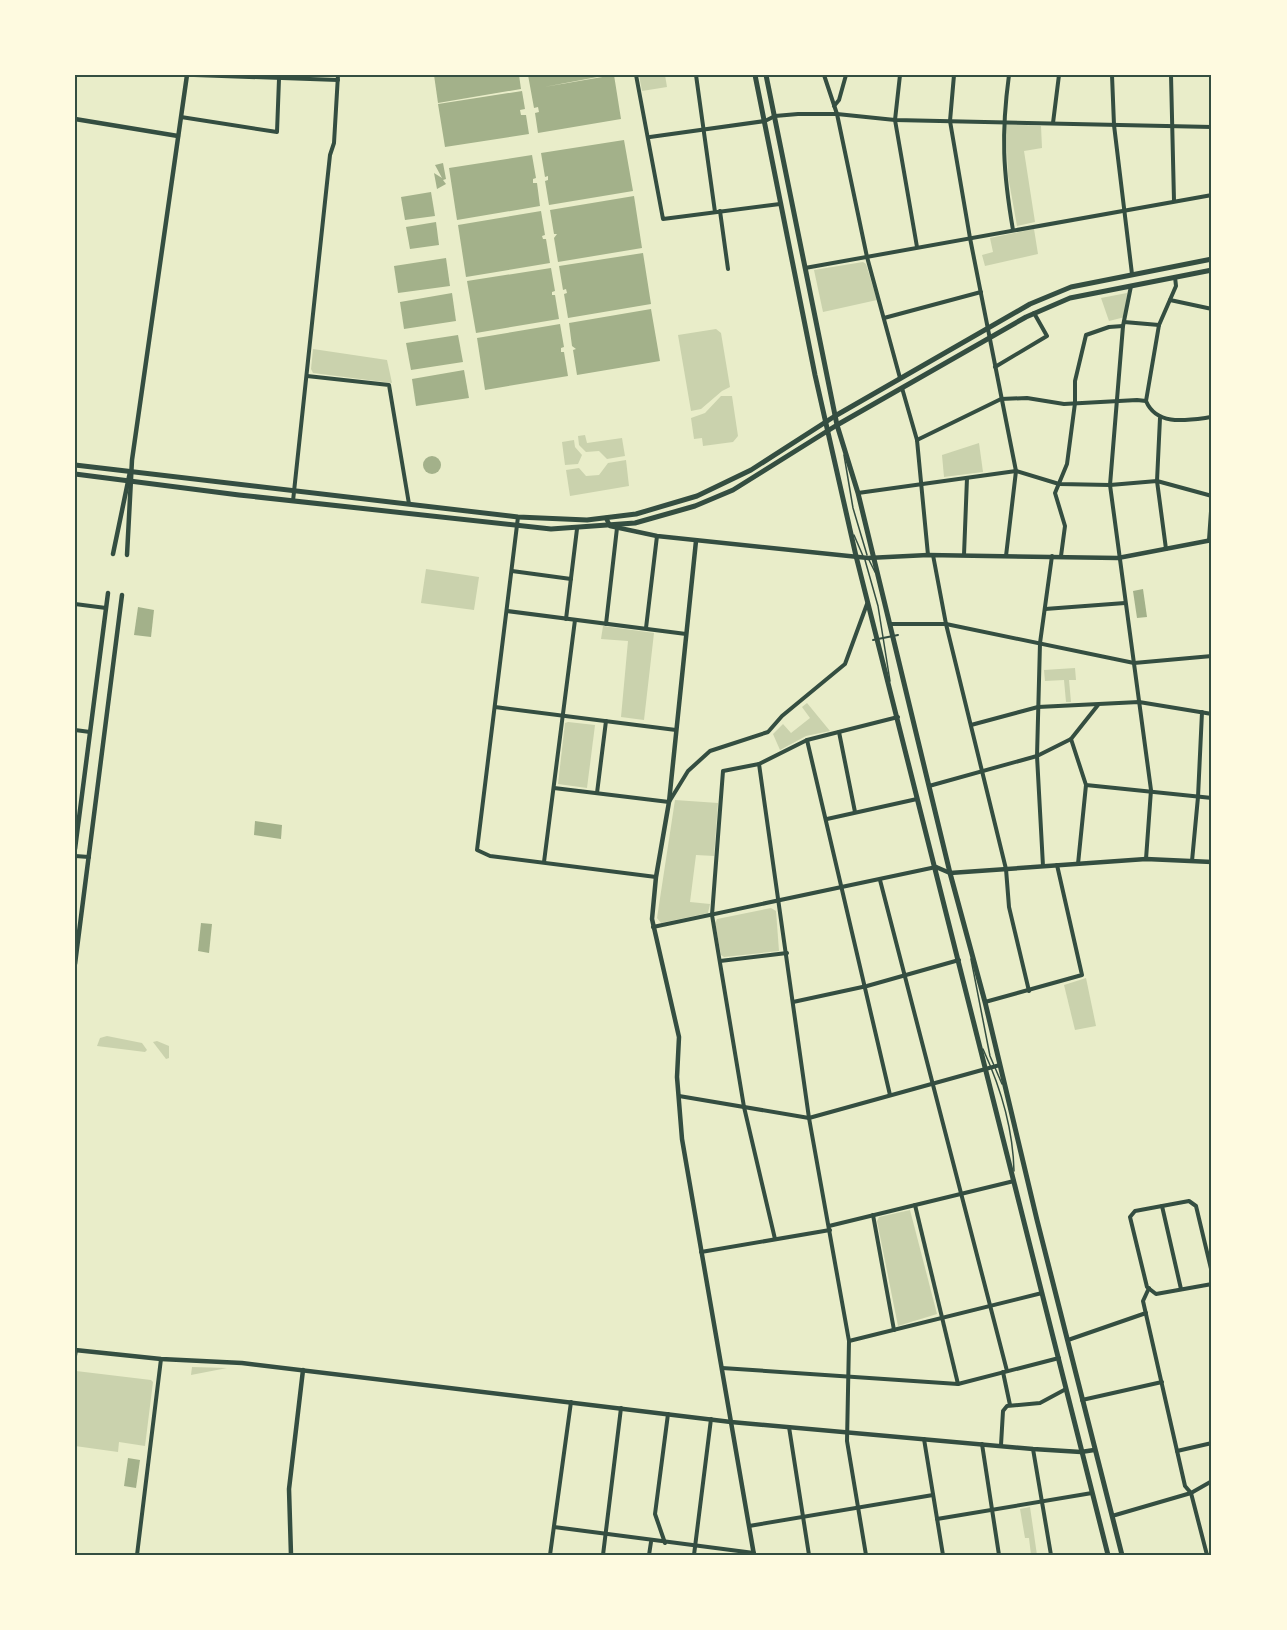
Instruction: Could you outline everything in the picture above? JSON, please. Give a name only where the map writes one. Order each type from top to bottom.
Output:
[{"type":"main road","points":[[755,75],[780,204],[856,556],[899,717],[978,1038],[1006,1094],[1081,1401],[1122,1555]]},
{"type":"main road","points":[[766,75],[837,425],[858,493],[868,557],[877,577],[968,946],[986,1002],[993,1067],[1014,1181],[1107,1555]]},
{"type":"main road","points":[[75,465],[518,517],[587,520],[636,514],[697,496],[751,470],[835,416],[1030,304],[1071,287],[1212,259]]},
{"type":"main road","points":[[75,474],[517,526],[578,529],[662,517],[733,490],[837,425],[1034,313],[1070,298],[1212,270]]},
{"type":"street","points":[[127,555],[130,473],[187,75]]},
{"type":"street","points":[[194,75],[265,76],[279,79],[338,77],[334,143],[330,155],[293,501]]},
{"type":"street","points":[[636,75],[645,132],[650,137],[663,219],[780,204]]},
{"type":"street","points":[[696,75],[728,269]]},
{"type":"street","points":[[824,75],[837,114],[867,256],[900,378]]},
{"type":"street","points":[[834,106],[839,100],[846,75]]},
{"type":"street","points":[[900,75],[895,120],[917,247]]},
{"type":"street","points":[[954,75],[950,121],[970,238],[1016,471],[1006,556]]},
{"type":"street","points":[[1009,75],[1002,121],[1004,177],[1013,230]]},
{"type":"street","points":[[1053,123],[1059,75]]},
{"type":"street","points":[[1112,75],[1114,125],[1132,274]]},
{"type":"street","points":[[1171,75],[1174,201]]},
{"type":"street","points":[[181,117],[277,132],[279,79]]},
{"type":"street","points":[[650,137],[765,121],[775,116],[837,114],[895,120],[1212,127]]},
{"type":"street","points":[[75,120],[178,136]]},
{"type":"street","points":[[805,268],[1212,195]]},
{"type":"street","points":[[1175,277],[1176,286],[1159,325],[1146,400],[1150,411],[1160,418],[1187,420],[1212,417]]},
{"type":"street","points":[[1131,286],[1124,324],[1110,485],[1151,790],[1146,859]]},
{"type":"street","points":[[884,318],[981,292]]},
{"type":"street","points":[[1170,300],[1212,309]]},
{"type":"street","points":[[995,367],[1047,336],[1034,313]]},
{"type":"street","points":[[1061,556],[1065,526],[1055,501],[1067,464],[1075,403],[1075,381],[1086,335],[1124,324],[1159,325]]},
{"type":"street","points":[[307,376],[389,385],[409,504]]},
{"type":"street","points":[[903,388],[917,440],[930,555],[1006,869],[1009,907],[1029,991]]},
{"type":"street","points":[[917,440],[1001,399],[1027,398],[1064,404],[1146,400]]},
{"type":"street","points":[[1160,418],[1156,481],[1166,549]]},
{"type":"street","points":[[606,518],[610,526],[657,536],[868,557],[964,555],[1118,558],[1210,540],[1212,496],[1156,481],[1110,485],[1059,484],[1016,471],[858,493]]},
{"type":"street","points":[[964,555],[967,478]]},
{"type":"street","points":[[113,554],[129,482]]},
{"type":"street","points":[[518,517],[477,850],[490,856],[656,877]]},
{"type":"street","points":[[606,624],[617,528]]},
{"type":"street","points":[[566,619],[578,529]]},
{"type":"street","points":[[646,628],[657,536]]},
{"type":"street","points":[[554,1527],[651,1542],[695,1546],[730,1553],[754,1554],[682,1139],[679,1037],[652,927],[656,877],[669,802],[696,541]]},
{"type":"street","points":[[1043,866],[1037,756],[1038,707],[1040,643],[1052,556]]},
{"type":"street","points":[[512,571],[571,579]]},
{"type":"street","points":[[75,849],[108,593]]},
{"type":"street","points":[[75,964],[122,595]]},
{"type":"street","points":[[669,802],[688,771],[710,751],[768,732],[782,716],[844,664],[868,603]]},
{"type":"street","points":[[1045,609],[1125,603]]},
{"type":"street","points":[[75,604],[106,608]]},
{"type":"street","points":[[507,611],[686,634]]},
{"type":"street","points":[[544,862],[575,620]]},
{"type":"street","points":[[889,624],[946,624],[1134,663],[1212,656]]},
{"type":"street","points":[[873,640],[898,635]]},
{"type":"street","points":[[971,725],[1038,707],[1139,702],[1212,714]]},
{"type":"street","points":[[928,786],[1037,756],[1071,739],[1098,705]]},
{"type":"street","points":[[495,707],[676,730]]},
{"type":"street","points":[[1192,861],[1202,712]]},
{"type":"street","points":[[775,1239],[744,1107],[712,915],[723,771],[759,764],[807,740],[899,717]]},
{"type":"street","points":[[597,793],[606,721]]},
{"type":"street","points":[[75,730],[90,732]]},
{"type":"street","points":[[838,732],[855,812]]},
{"type":"street","points":[[1071,739],[1086,785],[1078,864]]},
{"type":"street","points":[[807,740],[867,986],[890,1095]]},
{"type":"street","points":[[759,764],[810,1118],[849,1341],[847,1432],[866,1555]]},
{"type":"street","points":[[1086,785],[1212,798]]},
{"type":"street","points":[[554,788],[669,802]]},
{"type":"street","points":[[827,819],[918,798]]},
{"type":"street","points":[[75,855],[89,857]]},
{"type":"street","points":[[652,927],[936,867],[950,873],[1146,859],[1212,862]]},
{"type":"street","points":[[986,1002],[1082,975],[1057,865]]},
{"type":"street","points":[[879,880],[962,1193],[1005,1372],[1010,1405]]},
{"type":"street","points":[[720,961],[787,953]]},
{"type":"street","points":[[793,1002],[867,986],[959,960]]},
{"type":"street","points":[[679,1096],[810,1118],[993,1067]]},
{"type":"street","points":[[701,1252],[830,1228],[873,1215],[1014,1181]]},
{"type":"street","points":[[1212,1273],[1196,1206],[1189,1201],[1135,1211],[1130,1217],[1149,1288],[1156,1294],[1212,1284]]},
{"type":"street","points":[[915,1205],[958,1384]]},
{"type":"street","points":[[1162,1206],[1181,1289]]},
{"type":"street","points":[[873,1215],[894,1330]]},
{"type":"street","points":[[1149,1288],[1143,1301],[1185,1486],[1191,1493],[1207,1555]]},
{"type":"street","points":[[849,1341],[1042,1292]]},
{"type":"street","points":[[1067,1341],[1146,1313]]},
{"type":"street","points":[[75,1352],[242,1363],[731,1422],[1033,1449],[1081,1452],[1094,1450]]},
{"type":"street","points":[[722,1368],[958,1384],[1059,1358]]},
{"type":"street","points":[[137,1555],[161,1359]]},
{"type":"street","points":[[291,1555],[289,1489],[303,1370]]},
{"type":"street","points":[[1081,1401],[1162,1382]]},
{"type":"street","points":[[1001,1445],[1003,1411],[1010,1405],[1040,1403],[1066,1389]]},
{"type":"street","points":[[550,1555],[571,1402]]},
{"type":"street","points":[[603,1555],[621,1408]]},
{"type":"street","points":[[665,1543],[655,1514],[668,1414]]},
{"type":"street","points":[[694,1555],[711,1419]]},
{"type":"street","points":[[789,1427],[809,1555]]},
{"type":"street","points":[[924,1438],[943,1555]]},
{"type":"street","points":[[1177,1451],[1212,1443]]},
{"type":"street","points":[[982,1444],[999,1555]]},
{"type":"street","points":[[1033,1449],[1051,1555]]},
{"type":"street","points":[[1112,1516],[1191,1493],[1212,1481]]},
{"type":"street","points":[[937,1519],[1092,1493]]},
{"type":"street","points":[[749,1526],[933,1495]]},
{"type":"street","points":[[649,1555],[651,1542]]},
{"type":"lane","points":[[842,442],[853,508],[868,557],[878,606],[892,691]]},
{"type":"lane","points":[[849,525],[868,557]]},
{"type":"lane","points":[[968,946],[993,1067]]},
{"type":"shaded area","points":[[434,75],[519,75],[521,89],[438,103]]},
{"type":"shaded area","points":[[528,75],[608,75],[544,87],[614,75],[621,119],[538,133],[535,113],[539,112],[538,107],[534,108]]},
{"type":"shaded area","points":[[639,75],[665,75],[667,87],[642,91]]},
{"type":"shaded area","points":[[522,91],[525,109],[520,110],[521,115],[526,115],[529,134],[445,147],[438,104]]},
{"type":"shaded area","points":[[1006,124],[1041,126],[1042,148],[1024,151],[1035,222],[1017,226],[1008,176]]},
{"type":"shaded area","points":[[624,140],[633,191],[549,205],[545,181],[548,180],[548,176],[545,177],[541,153]]},
{"type":"shaded area","points":[[532,155],[536,178],[533,179],[533,183],[537,183],[540,206],[457,220],[449,168]]},
{"type":"shaded area","points":[[443,163],[446,179],[443,180],[446,184],[437,189],[434,173],[442,178],[435,165]]},
{"type":"shaded area","points":[[431,192],[435,216],[405,220],[401,197]]},
{"type":"shaded area","points":[[634,196],[642,248],[558,262],[554,238],[557,234],[554,234],[550,210]]},
{"type":"shaded area","points":[[541,211],[545,235],[542,236],[546,239],[550,263],[466,277],[458,225]]},
{"type":"shaded area","points":[[436,222],[439,245],[410,249],[406,227]]},
{"type":"shaded area","points":[[1034,229],[1038,254],[985,266],[982,255],[993,252],[990,238]]},
{"type":"shaded area","points":[[643,253],[651,304],[568,318],[564,294],[567,293],[566,289],[563,290],[559,266]]},
{"type":"shaded area","points":[[446,258],[450,286],[398,293],[394,266]]},
{"type":"shaded area","points":[[863,262],[866,264],[877,300],[823,312],[814,270]]},
{"type":"shaded area","points":[[551,268],[555,291],[552,295],[555,295],[559,319],[476,333],[467,281]]},
{"type":"shaded area","points":[[452,293],[456,321],[404,329],[400,302]]},
{"type":"shaded area","points":[[1127,293],[1125,317],[1109,321],[1101,298]]},
{"type":"shaded area","points":[[651,309],[660,361],[577,375],[573,350],[576,349],[572,346],[569,323]]},
{"type":"shaded area","points":[[560,324],[564,347],[561,348],[561,352],[564,352],[568,376],[485,390],[477,338]]},
{"type":"shaded area","points":[[716,329],[721,333],[730,387],[701,409],[691,411],[678,335]]},
{"type":"shaded area","points":[[458,335],[463,362],[411,370],[406,343]]},
{"type":"shaded area","points":[[313,349],[387,360],[392,383],[313,373],[311,369]]},
{"type":"shaded area","points":[[464,370],[469,398],[416,406],[412,379]]},
{"type":"shaded area","points":[[721,396],[732,396],[738,436],[733,442],[703,446],[702,438],[694,439],[691,418],[705,413]]},
{"type":"shaded area","points":[[585,435],[587,443],[622,438],[625,456],[607,459],[599,451],[586,452],[579,445],[578,436]]},
{"type":"shaded area","points":[[574,440],[575,447],[582,455],[578,464],[565,465],[562,442]]},
{"type":"shaded area","points":[[979,443],[983,472],[944,477],[942,455]]},
{"type":"shaded area","points":[[428,456],[436,456],[441,461],[439,472],[428,474],[423,469],[423,461]]},
{"type":"shaded area","points":[[626,460],[629,486],[570,496],[566,470],[579,468],[586,476],[599,475],[608,463]]},
{"type":"shaded area","points":[[426,569],[479,577],[474,610],[421,603]]},
{"type":"shaded area","points":[[1143,589],[1147,617],[1137,618],[1133,591]]},
{"type":"shaded area","points":[[138,607],[154,610],[151,637],[134,635]]},
{"type":"shaded area","points":[[603,626],[654,633],[644,720],[621,717],[628,641],[601,639]]},
{"type":"shaded area","points":[[1075,668],[1076,680],[1069,680],[1071,702],[1066,702],[1064,680],[1045,681],[1044,670]]},
{"type":"shaded area","points":[[807,703],[830,731],[806,736],[780,750],[773,734],[783,724],[791,733],[810,718],[802,707]]},
{"type":"shaded area","points":[[565,723],[595,725],[587,788],[558,784]]},
{"type":"shaded area","points":[[675,800],[718,803],[714,856],[696,855],[690,902],[710,904],[708,913],[661,923],[657,918]]},
{"type":"shaded area","points":[[255,821],[282,825],[281,839],[254,835]]},
{"type":"shaded area","points":[[771,908],[776,911],[779,951],[724,957],[721,955],[715,923],[717,919]]},
{"type":"shaded area","points":[[201,923],[212,924],[209,953],[198,951]]},
{"type":"shaded area","points":[[1086,978],[1096,1026],[1075,1030],[1064,985]]},
{"type":"shaded area","points":[[107,1036],[142,1043],[147,1050],[145,1052],[97,1046],[100,1038]]},
{"type":"shaded area","points":[[157,1041],[169,1046],[169,1058],[166,1059],[153,1042]]},
{"type":"shaded area","points":[[910,1210],[937,1314],[898,1326],[877,1221],[879,1217]]},
{"type":"shaded area","points":[[192,1367],[227,1368],[191,1375]]},
{"type":"shaded area","points":[[76,1371],[153,1382],[145,1446],[119,1442],[118,1452],[75,1446]]},
{"type":"shaded area","points":[[128,1458],[140,1460],[136,1488],[124,1486]]},
{"type":"shaded area","points":[[1030,1507],[1037,1555],[1031,1555],[1029,1538],[1025,1538],[1020,1509]]}]
